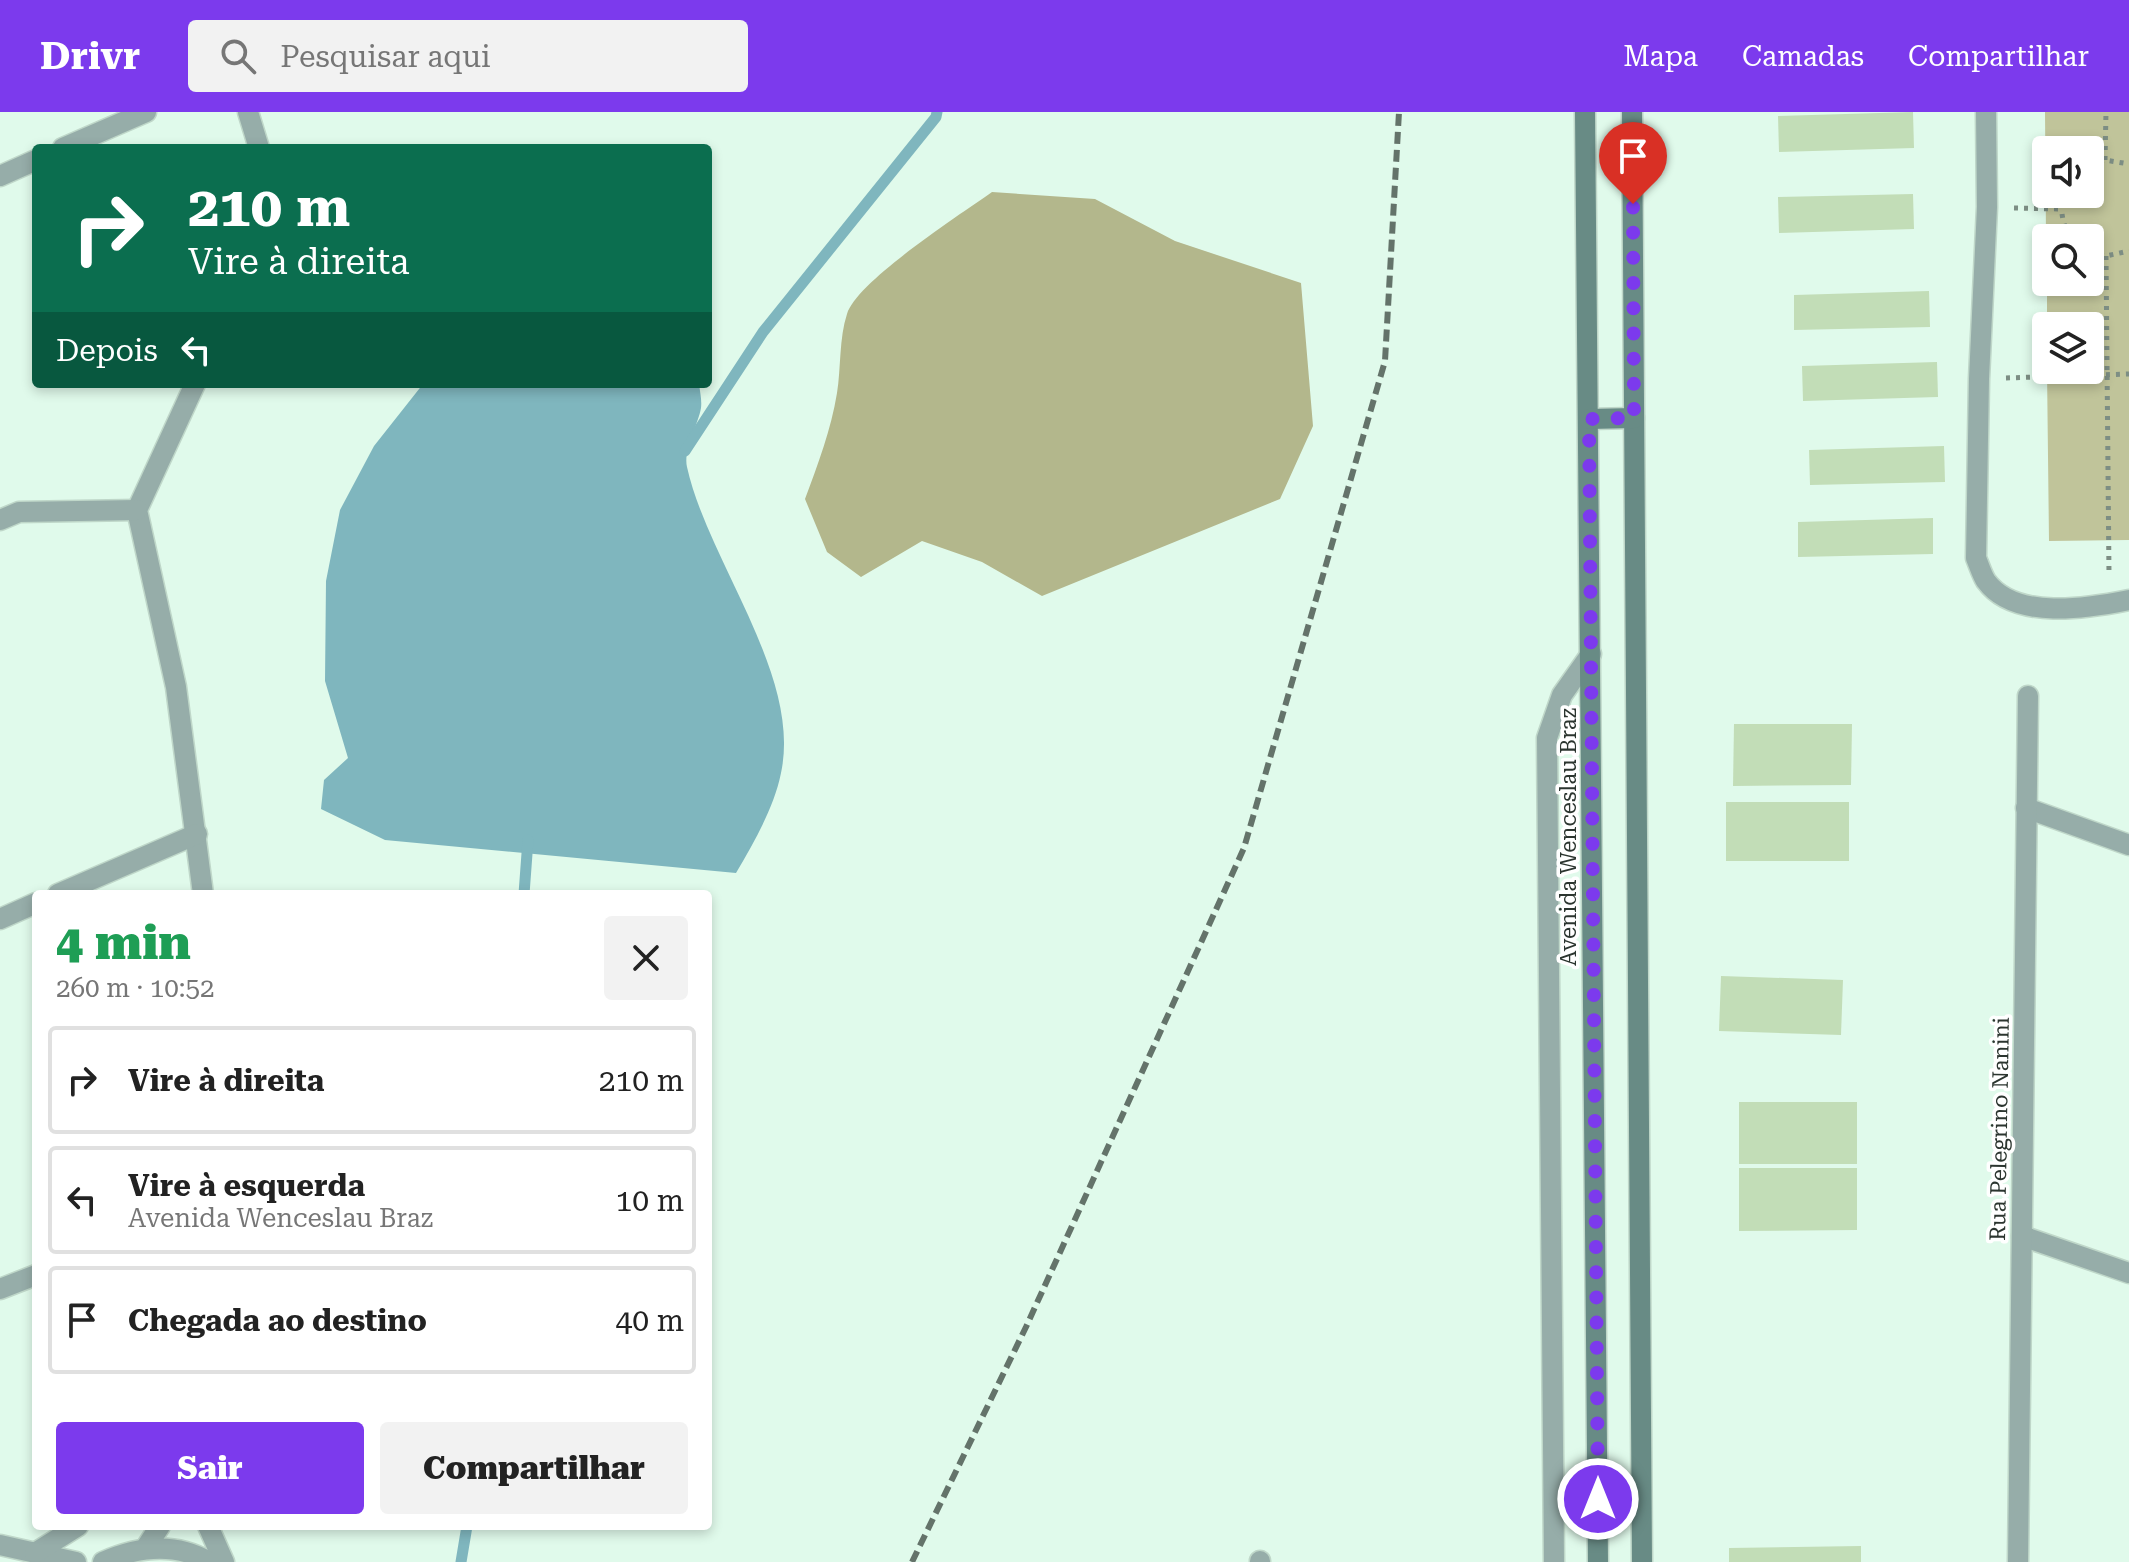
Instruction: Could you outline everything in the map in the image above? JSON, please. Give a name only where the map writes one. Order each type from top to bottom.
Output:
[{"type":"street","points":[[72,144],[146,112]]},
{"type":"street","points":[[248,112],[258,144]]},
{"type":"street","name":"Avenida Wenceslau Braz","points":[[1585,112],[1598,1562]]},
{"type":"street","points":[[1632,112],[1642,1562]]},
{"type":"street","points":[[1986,112],[1987,207],[1979,379],[1976,558],[1986,582],[2007,598],[2038,607],[2081,610],[2119,602]]},
{"type":"street","points":[[0,176],[32,162]]},
{"type":"street","points":[[193,388],[137,510],[176,687],[203,890]]},
{"type":"street","points":[[1589,419],[1634,418]]},
{"type":"street","points":[[0,520],[19,512],[137,510]]},
{"type":"street","points":[[1554,1562],[1547,738],[1562,695],[1591,654]]},
{"type":"street","name":"Rua Pelegrino Nanini","points":[[2018,1562],[2028,696]]},
{"type":"street","points":[[2026,808],[2129,845]]},
{"type":"street","points":[[67,890],[197,834]]},
{"type":"street","points":[[0,919],[32,905]]},
{"type":"street","points":[[2022,1236],[2129,1273]]},
{"type":"street","points":[[0,1289],[32,1277]]},
{"type":"street","points":[[35,1553],[72,1530]]},
{"type":"street","points":[[145,1549],[157,1530]]},
{"type":"street","points":[[210,1530],[224,1562]]},
{"type":"street","points":[[0,1545],[76,1562]]},
{"type":"street","points":[[103,1562],[127,1551],[162,1547],[197,1555],[209,1562]]},
{"type":"path","points":[[2106,112],[2105,160],[2129,164]]},
{"type":"path","points":[[1987,207],[2060,209],[2066,224]]},
{"type":"path","points":[[2119,602],[2107,374],[2106,256],[2129,251]]},
{"type":"path","points":[[1979,379],[2129,374]]},
{"type":"green space","points":[[2045,112],[2129,112],[2129,540],[2049,541],[2047,384],[2104,384],[2104,312],[2047,312],[2047,296],[2104,296],[2104,224],[2046,224],[2046,208],[2104,208],[2104,136],[2045,136]]},
{"type":"green space","points":[[992,192],[1095,199],[1175,241],[1301,283],[1313,426],[1280,499],[1042,596],[982,562],[922,541],[861,577],[827,552],[805,499],[824,447],[834,407],[847,314],[855,300],[889,267]]},
{"type":"water","points":[[420,388],[700,388],[701,408],[689,445],[687,467],[698,503],[766,658],[778,697],[784,736],[781,773],[774,799],[736,873],[385,840],[321,809],[324,780],[348,758],[325,681],[326,581],[340,510],[374,446]]},
{"type":"building","points":[[1913,112],[1914,148],[1779,152],[1778,116]]},
{"type":"building","points":[[1913,194],[1914,229],[1779,233],[1778,197]]},
{"type":"building","points":[[1929,291],[1930,327],[1794,330],[1794,295]]},
{"type":"building","points":[[1937,362],[1938,397],[1803,401],[1802,366]]},
{"type":"building","points":[[1944,446],[1945,482],[1810,485],[1809,450]]},
{"type":"building","points":[[1933,518],[1933,554],[1798,557],[1798,522]]},
{"type":"building","points":[[1734,724],[1852,724],[1851,785],[1733,786]]},
{"type":"building","points":[[1726,802],[1849,802],[1849,861],[1726,861]]},
{"type":"building","points":[[1721,976],[1843,980],[1841,1035],[1719,1031]]},
{"type":"building","points":[[1739,1102],[1857,1102],[1857,1164],[1739,1164]]},
{"type":"building","points":[[1739,1168],[1857,1168],[1857,1230],[1739,1231]]},
{"type":"building","points":[[1861,1546],[1861,1562],[1729,1562],[1729,1548]]},
{"type":"waterway","points":[[685,451],[763,332],[937,112]]},
{"type":"waterway","points":[[524,890],[528,840]]},
{"type":"waterway","points":[[461,1562],[466,1530]]},
{"type":"railway","points":[[912,1562],[1026,1327],[1244,848],[1385,361],[1399,112]]},
{"type":"route","points":[[1598,1499],[1589,419],[1634,418],[1633,204]]}]
